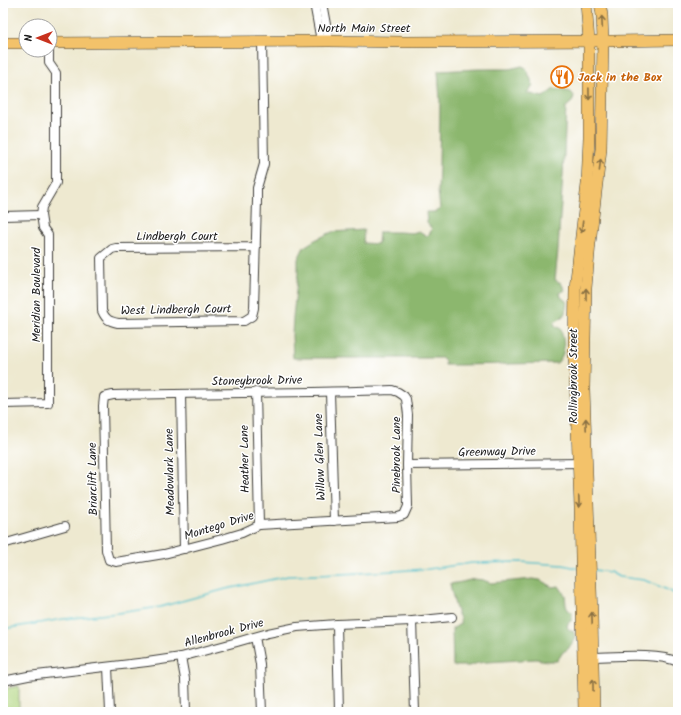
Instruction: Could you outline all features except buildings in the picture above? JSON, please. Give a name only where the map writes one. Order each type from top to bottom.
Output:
[{"type":"main road","name":"Rollingbrook Street","points":[[583,463],[574,352],[575,288],[587,184],[589,137],[589,41],[586,3]]},
{"type":"main road","name":"Rollingbrook Street","points":[[594,712],[588,657],[583,463],[586,288],[601,149],[603,41],[600,3]]},
{"type":"main road","name":"North Main Street","points":[[58,43],[678,40]]},
{"type":"main road","points":[[3,43],[18,43]]},
{"type":"main road","name":"Rollingbrook Street","points":[[584,712],[588,657]]},
{"type":"street","points":[[314,3],[325,41]]},
{"type":"street","points":[[322,3],[325,41]]},
{"type":"street","points":[[256,247],[257,188],[264,164],[262,41]]},
{"type":"street","points":[[3,216],[41,215],[42,207],[56,183],[56,72],[49,63],[49,58]]},
{"type":"street","name":"Meridian Boulevard","points":[[3,404],[48,403],[48,235],[43,228],[41,215]]},
{"type":"street","name":"Lindbergh Court","points":[[108,321],[104,317],[102,311],[101,258],[112,249],[256,247]]},
{"type":"street","name":"West Lindbergh Court","points":[[108,321],[118,323],[244,321],[252,316],[254,308],[256,247]]},
{"type":"street","name":"Stoneybrook Drive","points":[[104,397],[114,395],[392,390],[398,392],[406,399]]},
{"type":"street","name":"Heather Lane","points":[[256,392],[259,525]]},
{"type":"street","name":"Willow Glen Lane","points":[[330,392],[334,520]]},
{"type":"street","name":"Meadowlark Lane","points":[[181,394],[184,549]]},
{"type":"street","name":"Briarclift Lane","points":[[104,397],[106,550],[109,560]]},
{"type":"street","name":"Pinebrook Lane","points":[[406,399],[408,415],[408,506],[406,510]]},
{"type":"street","name":"Greenway Drive","points":[[407,465],[583,463]]},
{"type":"street","name":"Montego Drive","points":[[109,560],[116,562],[184,549],[222,540],[259,525],[398,517],[404,515],[406,510]]},
{"type":"street","points":[[3,544],[65,526]]},
{"type":"street","name":"Allenbrook Drive","points":[[3,681],[28,676],[181,657],[268,633],[297,627],[452,617]]},
{"type":"street","points":[[412,620],[415,712]]},
{"type":"street","points":[[337,624],[339,712]]},
{"type":"street","points":[[255,637],[260,664],[262,712]]},
{"type":"street","points":[[588,657],[646,656],[675,660],[678,662]]},
{"type":"street","points":[[181,657],[185,679],[186,712]]},
{"type":"street","points":[[108,667],[110,712]]},
{"type":"green space","points":[[522,66],[526,68],[533,85],[527,93],[543,97],[554,89],[571,92],[574,96],[572,102],[566,107],[563,176],[555,280],[561,283],[565,290],[560,293],[561,297],[567,302],[564,314],[561,318],[554,322],[555,326],[561,329],[564,343],[562,355],[557,363],[445,365],[443,358],[293,358],[292,335],[298,259],[304,247],[332,232],[364,230],[363,243],[378,244],[379,232],[412,233],[419,231],[427,236],[430,233],[432,229],[427,223],[426,212],[435,212],[440,209],[438,191],[440,101],[438,71],[509,69]]},
{"type":"green space","points":[[474,579],[491,583],[533,579],[540,580],[552,587],[559,586],[565,595],[568,611],[572,612],[572,620],[568,623],[567,627],[574,632],[575,638],[568,649],[563,652],[557,661],[536,659],[487,662],[469,666],[453,666],[452,629],[460,624],[460,618],[450,584]]},
{"type":"green space","points":[[19,686],[19,712],[3,712],[3,689]]},
{"type":"waterway","points":[[3,629],[63,619],[160,607],[226,589],[288,576],[428,569],[472,563],[521,562],[563,565],[577,568]]},
{"type":"waterway","points":[[594,570],[610,572],[619,577],[644,580],[678,596]]},
{"type":"place","name":"Jack in the Box","points":[[562,77]]}]
